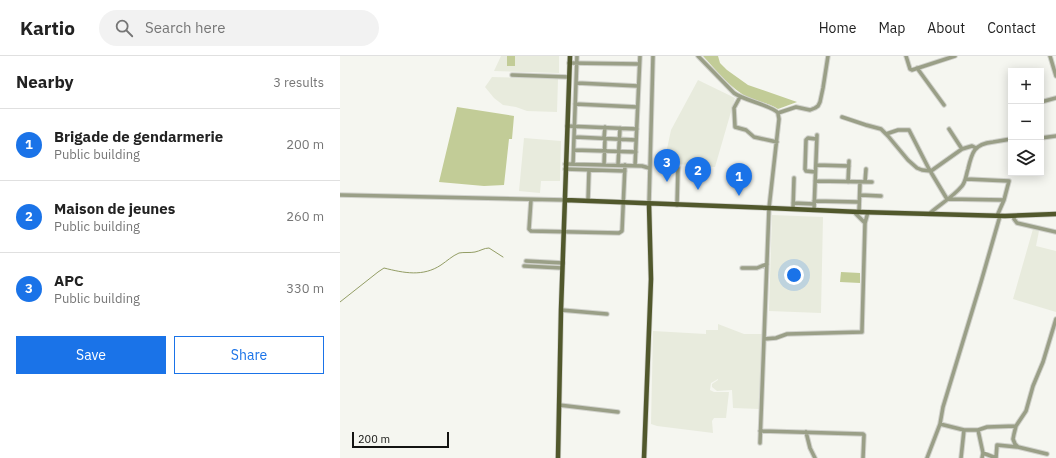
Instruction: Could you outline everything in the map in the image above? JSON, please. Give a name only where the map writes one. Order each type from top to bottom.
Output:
[{"type":"main road","points":[[558,458],[565,167],[570,56]]},
{"type":"main road","points":[[565,200],[856,212],[998,216],[1056,214]]},
{"type":"main road","points":[[644,458],[651,279],[649,204]]},
{"type":"street","points":[[573,164],[577,56]]},
{"type":"street","points":[[635,166],[640,56]]},
{"type":"street","points":[[649,204],[649,168],[654,56]]},
{"type":"street","points":[[698,56],[732,91],[740,97],[772,109],[778,113],[779,120],[777,142],[769,208],[760,443]]},
{"type":"street","points":[[778,113],[796,106],[810,110],[818,106],[823,88],[828,56]]},
{"type":"street","points":[[904,57],[912,70],[955,56]]},
{"type":"street","points":[[1050,56],[1056,76]]},
{"type":"street","points":[[569,63],[640,64]]},
{"type":"street","points":[[917,68],[944,105]]},
{"type":"street","points":[[512,75],[569,77]]},
{"type":"street","points":[[577,83],[638,86]]},
{"type":"street","points":[[740,97],[734,108],[735,127],[746,130],[754,137],[777,142]]},
{"type":"street","points":[[1044,101],[1056,98]]},
{"type":"street","points":[[575,104],[638,107]]},
{"type":"street","points":[[842,117],[881,129],[908,160],[922,170],[931,171],[962,149],[972,146],[976,148],[978,147]]},
{"type":"street","points":[[567,126],[637,129]]},
{"type":"street","points":[[604,165],[605,127]]},
{"type":"street","points":[[618,165],[620,128]]},
{"type":"street","points":[[948,129],[962,149]]},
{"type":"street","points":[[886,134],[898,130],[909,130],[947,199]]},
{"type":"street","points":[[1044,138],[1056,136]]},
{"type":"street","points":[[574,137],[636,140]]},
{"type":"street","points":[[814,210],[816,137],[806,139],[805,172],[815,172]]},
{"type":"street","points":[[929,214],[963,185],[966,179],[970,160],[974,151],[978,147],[985,143],[1008,139]]},
{"type":"street","points":[[574,150],[636,152]]},
{"type":"street","points":[[848,182],[849,160]]},
{"type":"street","points":[[565,167],[573,164],[625,165],[649,168]]},
{"type":"street","points":[[531,200],[531,231],[621,232],[625,165]]},
{"type":"street","points":[[816,165],[849,166]]},
{"type":"street","points":[[565,167],[589,170],[625,171]]},
{"type":"street","points":[[677,205],[678,168]]},
{"type":"street","points":[[866,169],[866,182]]},
{"type":"street","points":[[588,201],[589,170]]},
{"type":"street","points":[[793,209],[794,178]]},
{"type":"street","points":[[926,458],[940,424],[943,406],[981,282],[998,216],[1009,181],[966,179]]},
{"type":"street","points":[[815,181],[872,182]]},
{"type":"street","points":[[860,182],[860,195],[856,212],[865,223]]},
{"type":"street","points":[[340,194],[565,200]]},
{"type":"street","points":[[860,195],[881,196]]},
{"type":"street","points":[[947,199],[1004,200]]},
{"type":"street","points":[[793,203],[859,202]]},
{"type":"street","points":[[764,339],[776,338],[787,334],[862,332],[865,223],[868,212]]},
{"type":"street","points":[[1014,216],[1016,223],[1056,232]]},
{"type":"street","points":[[526,261],[563,266]]},
{"type":"street","points":[[742,268],[757,268],[767,264]]},
{"type":"street","points":[[524,266],[563,266]]},
{"type":"street","points":[[561,310],[606,314]]},
{"type":"street","points":[[1018,447],[1013,439],[1016,426],[1026,411],[1056,320]]},
{"type":"street","points":[[559,405],[618,412]]},
{"type":"street","points":[[940,424],[964,430],[978,430],[987,427],[1016,426]]},
{"type":"street","points":[[760,430],[863,434],[863,458]]},
{"type":"street","points":[[961,458],[964,430]]},
{"type":"street","points":[[978,430],[983,453],[982,458]]},
{"type":"street","points":[[806,432],[810,448],[815,458]]},
{"type":"street","points":[[983,453],[996,458],[997,445],[1018,447],[1046,454]]},
{"type":"shaded area","points":[[501,56],[559,56],[559,73],[494,71]]},
{"type":"shaded area","points":[[492,77],[558,79],[557,112],[527,111],[516,107],[503,105],[494,98],[485,87]]},
{"type":"shaded area","points":[[698,80],[735,98],[715,167],[664,163],[671,130]]},
{"type":"shaded area","points":[[524,138],[561,141],[560,181],[541,181],[540,193],[519,191]]},
{"type":"shaded area","points":[[772,215],[823,217],[821,313],[769,311]]},
{"type":"shaded area","points":[[1033,229],[1039,231],[1036,246],[1056,251],[1056,312],[1013,299]]},
{"type":"shaded area","points":[[718,324],[744,334],[762,334],[760,409],[733,408],[732,390],[717,391],[712,387],[712,384],[718,379],[711,383],[710,390],[714,392],[729,392],[726,418],[714,418],[712,421],[713,433],[651,424],[653,331],[706,334],[706,330],[718,330]]},
{"type":"green space","points":[[507,56],[515,56],[515,66],[507,66]]},
{"type":"green space","points":[[703,56],[718,56],[720,63],[727,70],[748,85],[797,102],[778,109],[749,98],[730,85]]},
{"type":"green space","points":[[457,107],[514,116],[512,139],[509,139],[504,185],[484,186],[439,182]]},
{"type":"green space","points":[[841,272],[860,273],[860,283],[840,282]]},
{"type":"waterway","points":[[340,302],[384,268],[420,273],[434,269],[459,253],[475,252],[487,248],[503,257]]},
{"type":"place","name":"APC","points":[[667,182]]},
{"type":"place","name":"Maison de jeunes","points":[[698,190]]},
{"type":"place","name":"Brigade de gendarmerie","points":[[739,196]]}]
